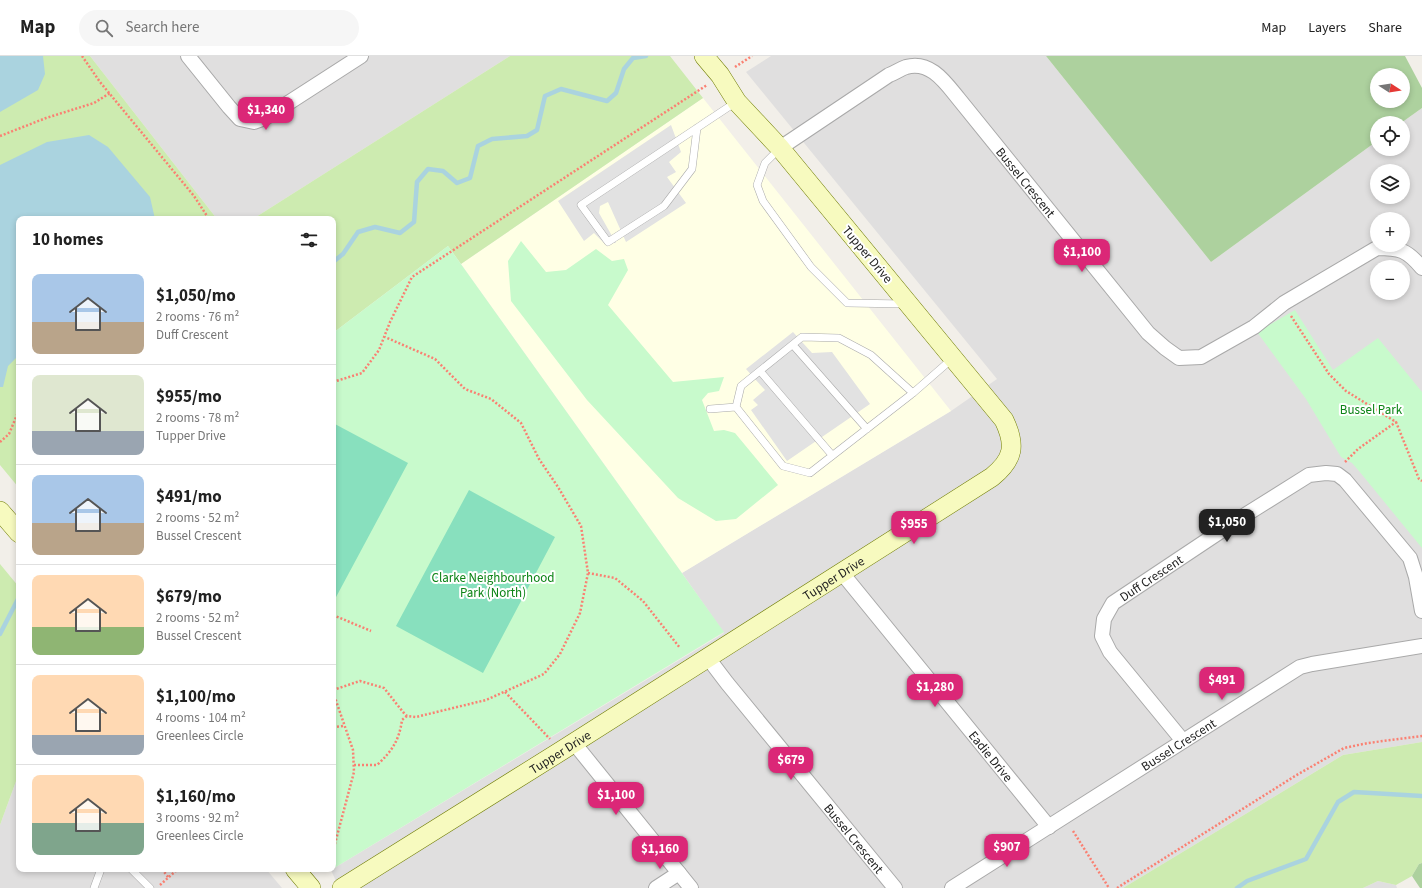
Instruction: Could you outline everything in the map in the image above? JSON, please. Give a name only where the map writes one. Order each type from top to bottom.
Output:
[{"type":"street","points":[[188,56],[236,115],[240,118],[254,122],[265,118],[361,56]]},
{"type":"street","name":"Tupper Drive","points":[[342,888],[568,747],[992,477],[1003,469],[1009,459],[1012,447],[1010,433],[1004,420],[780,148],[737,102],[720,75],[704,56]]},
{"type":"street","name":"Bussel Crescent","points":[[780,148],[889,75],[908,67],[924,67],[936,73],[958,98],[1148,333],[1165,348],[1180,358],[1201,357],[1254,327],[1284,304],[1377,248],[1394,248],[1407,253],[1422,268]]},
{"type":"street","name":"Duff Crescent","points":[[1183,741],[1110,652],[1102,636],[1104,620],[1112,604],[1242,517],[1309,475],[1326,473],[1337,474]]},
{"type":"street","points":[[1337,474],[1345,480],[1410,558],[1416,577],[1422,611]]},
{"type":"street","points":[[0,511],[16,530]]},
{"type":"street","name":"Eadie Drive","points":[[842,573],[1049,827]]},
{"type":"street","name":"Bussel Crescent","points":[[952,888],[1300,667],[1422,646]]},
{"type":"street","name":"Bussel Crescent","points":[[708,658],[895,888]]},
{"type":"street","points":[[568,747],[691,888]]},
{"type":"street","points":[[298,872],[311,888]]},
{"type":"street","points":[[656,888],[679,873]]},
{"type":"lane","points":[[697,128],[692,169],[664,206],[608,242],[581,204],[697,128],[737,102]]},
{"type":"lane","points":[[780,148],[765,163],[757,184],[763,201],[811,267],[847,303],[909,304]]},
{"type":"lane","points":[[736,407],[741,386],[802,337],[840,338],[871,355],[913,393]]},
{"type":"lane","points":[[793,345],[866,429]]},
{"type":"lane","points":[[736,407],[784,466],[810,473],[913,393],[953,357]]},
{"type":"lane","points":[[760,371],[832,455]]},
{"type":"lane","points":[[710,409],[736,407]]},
{"type":"lane","points":[[94,888],[100,872]]},
{"type":"lane","points":[[134,872],[150,888]]},
{"type":"path","points":[[82,56],[110,93],[194,196],[207,216]]},
{"type":"path","points":[[336,381],[362,373],[379,350],[412,277],[702,90],[720,75]]},
{"type":"path","points":[[0,136],[46,118],[94,103],[110,93]]},
{"type":"path","points":[[1284,304],[1329,374],[1346,391],[1396,422],[1422,481]]},
{"type":"path","points":[[336,690],[360,681],[384,688],[407,716],[416,717],[486,700],[544,674],[560,654],[580,613],[588,573],[581,526],[540,460],[521,423],[491,399],[465,389],[435,359],[384,337]]},
{"type":"path","points":[[0,442],[9,434],[16,417]]},
{"type":"path","points":[[1337,474],[1344,463],[1358,449],[1396,422]]},
{"type":"path","points":[[588,573],[615,578],[642,601],[680,648]]},
{"type":"path","points":[[336,616],[371,632]]},
{"type":"path","points":[[505,692],[568,747]]},
{"type":"path","points":[[336,700],[352,750],[354,765],[354,772],[336,840]]},
{"type":"path","points":[[354,765],[377,765],[381,762],[393,748],[402,720],[407,716]]},
{"type":"path","points":[[336,727],[345,726]]},
{"type":"path","points":[[1117,888],[1295,776],[1344,748],[1368,743],[1422,736]]},
{"type":"path","points":[[1073,831],[1109,888]]},
{"type":"path","points":[[164,872],[168,877]]},
{"type":"path","points":[[157,888],[174,872]]},
{"type":"shaded area","points":[[90,56],[510,56],[258,216],[215,216]]},
{"type":"shaded area","points":[[771,56],[1046,56],[1211,262],[1370,146],[1370,156],[1410,156],[1410,117],[1422,108],[1422,742],[1343,755],[1123,888],[339,888],[332,872],[336,872],[336,867],[724,633],[682,573],[951,411],[997,379],[746,72]]},
{"type":"shaded area","points":[[703,98],[951,411],[682,573],[461,264]]},
{"type":"shaded area","points":[[671,125],[681,152],[669,162],[676,172],[667,177],[686,203],[626,242],[608,202],[600,206],[599,213],[616,243],[604,243],[594,233],[584,241],[558,201]]},
{"type":"shaded area","points":[[793,332],[812,353],[832,352],[870,404],[787,461],[751,410],[758,405],[753,400],[765,390],[746,369]]},
{"type":"shaded area","points":[[16,781],[16,872],[269,872],[282,888],[0,888],[0,825]]},
{"type":"shaded area","points":[[1378,881],[1396,885],[1397,888],[1363,888]]},
{"type":"green space","points":[[0,56],[90,56],[215,216],[16,216],[16,484],[0,465]]},
{"type":"green space","points":[[510,56],[670,56],[703,98],[461,264],[448,246],[336,331],[336,216],[258,216]]},
{"type":"green space","points":[[1046,56],[1405,56],[1422,88],[1422,108],[1410,117],[1370,116],[1370,146],[1211,262]]},
{"type":"green space","points":[[521,241],[546,272],[566,270],[596,249],[612,261],[624,259],[628,270],[608,305],[673,382],[724,377],[719,391],[708,393],[702,400],[714,431],[724,430],[735,433],[778,485],[736,519],[716,521],[678,498],[587,400],[511,301],[508,261]]},
{"type":"green space","name":"Clarke Neighbourhood Park (North)","points":[[448,246],[724,632],[336,867],[336,331]]},
{"type":"green space","name":"Bussel Park","points":[[1295,310],[1333,370],[1378,338],[1422,392],[1422,548],[1352,463],[1341,457],[1306,399],[1257,332]]},
{"type":"green space","points":[[336,425],[408,463],[336,597]]},
{"type":"green space","points":[[469,490],[555,537],[483,673],[396,626]]},
{"type":"green space","points":[[0,564],[16,583],[16,781],[0,825]]},
{"type":"green space","points":[[1422,742],[1422,863],[1419,864],[1412,876],[1396,885],[1378,881],[1363,888],[1123,888],[1343,755]]},
{"type":"green space","points":[[1422,863],[1422,888],[1420,888],[1412,876],[1419,864]]},
{"type":"water","points":[[0,56],[43,56],[45,74],[38,90],[0,112]]},
{"type":"water","points":[[89,135],[108,147],[150,197],[154,216],[16,216],[16,358],[8,366],[3,387],[0,387],[0,165],[47,142]]},
{"type":"waterway","points":[[336,260],[343,254],[358,232],[375,227],[400,233],[414,222],[417,182],[428,169],[443,171],[457,183],[470,178],[478,146],[492,139],[527,136],[537,130],[545,96],[561,89],[607,101],[616,93],[624,69],[633,58],[646,56]]},
{"type":"waterway","points":[[0,634],[16,603]]},
{"type":"waterway","points":[[1237,888],[1247,881],[1306,859],[1338,802],[1354,792],[1422,796]]}]
